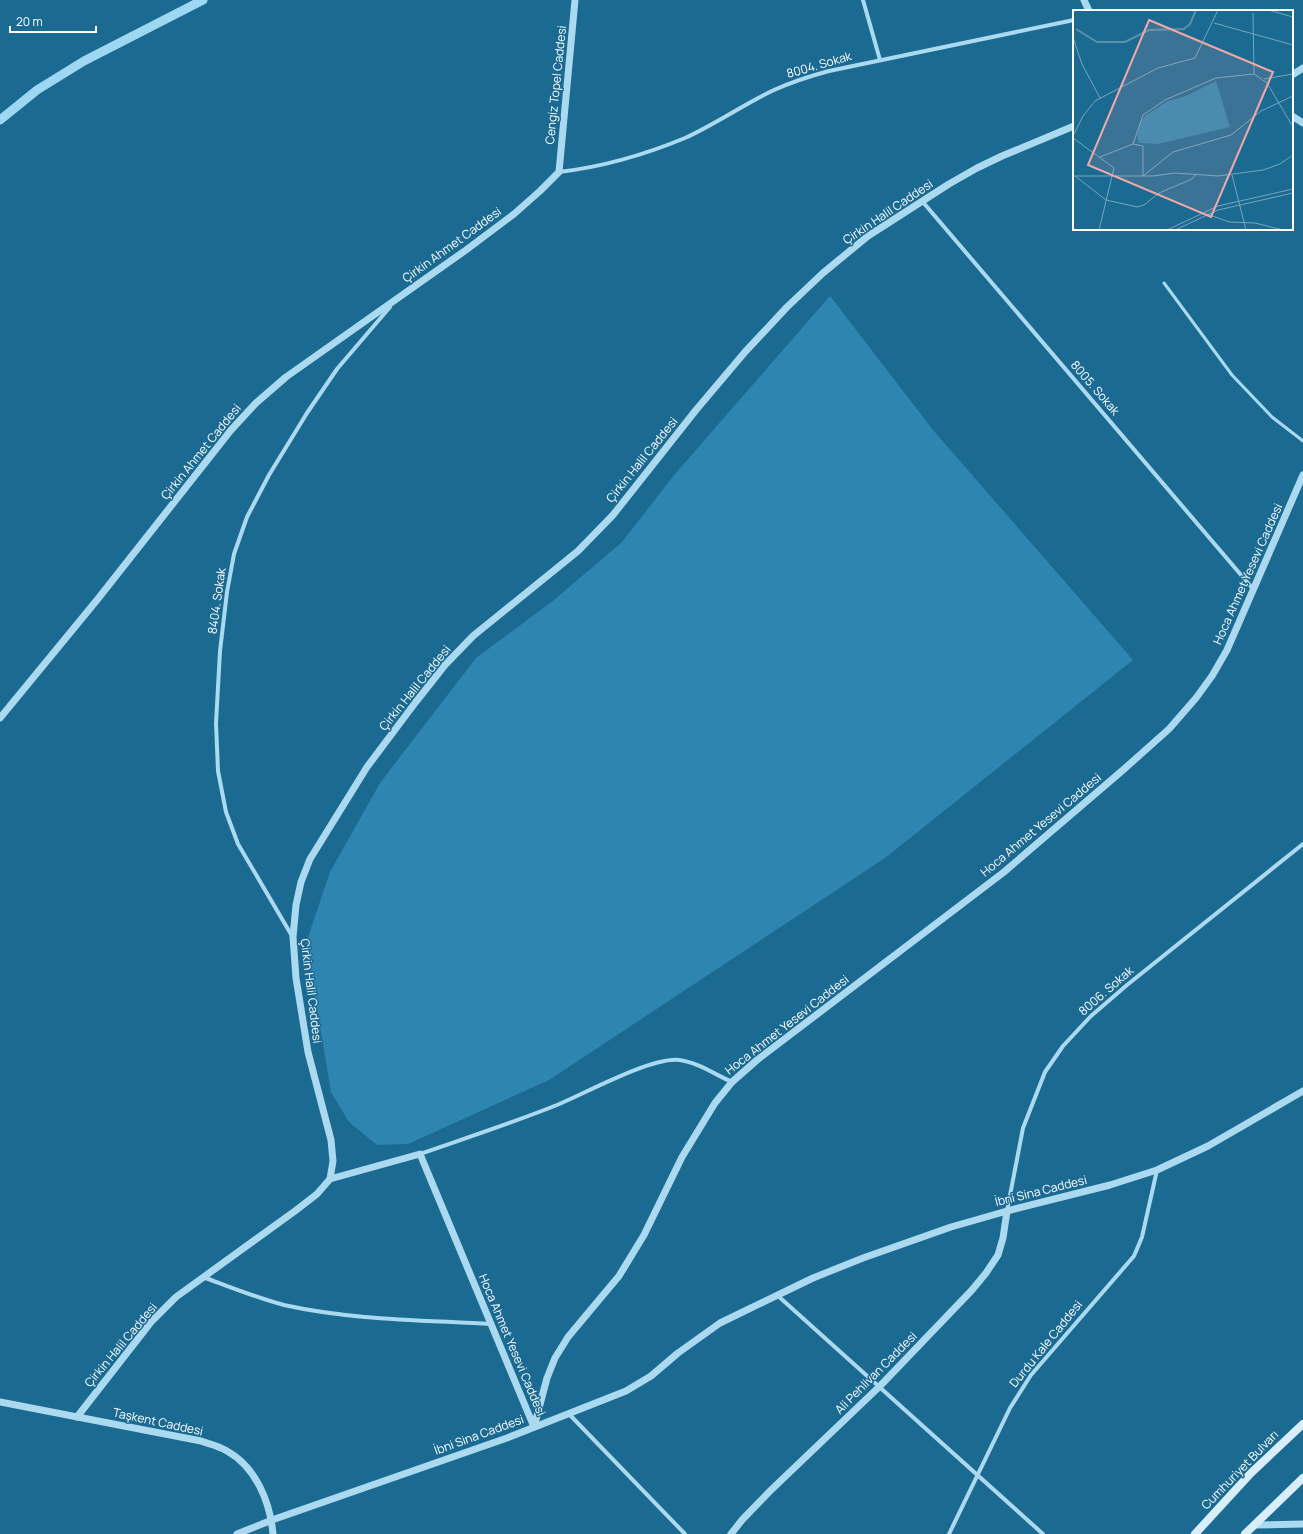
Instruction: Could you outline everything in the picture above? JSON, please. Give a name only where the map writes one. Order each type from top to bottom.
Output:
[{"type":"main road","name":"Cumhuriyet Bulvarı","points":[[1195,1534],[1252,1473],[1303,1424]]},
{"type":"main road","points":[[1245,1534],[1303,1478]]},
{"type":"street","name":"Cengiz Topel Caddesi","points":[[559,172],[575,0]]},
{"type":"street","points":[[864,0],[880,60]]},
{"type":"street","points":[[1084,0],[1089,10]]},
{"type":"street","name":"8004. Sokak","points":[[559,172],[586,169],[644,153],[686,137],[773,90],[828,70],[1073,20]]},
{"type":"street","points":[[1293,74],[1303,68]]},
{"type":"street","points":[[1293,117],[1303,123]]},
{"type":"street","name":"Çirkin Halil Caddesi","points":[[77,1417],[151,1322],[176,1298],[317,1194],[330,1179],[334,1161],[331,1140],[308,1052],[296,978],[293,937],[296,905],[301,882],[310,859],[367,767],[415,702],[445,665],[474,636],[578,551],[613,515],[696,410],[745,352],[787,307],[823,273],[868,236],[977,168],[1073,126]]},
{"type":"street","name":"Çirkin Ahmet Caddesi","points":[[0,718],[92,606],[231,430],[256,403],[286,377],[514,214],[559,172]]},
{"type":"street","name":"8005. Sokak","points":[[922,201],[1253,589]]},
{"type":"street","name":"8404. Sokak","points":[[293,937],[238,844],[226,812],[218,771],[216,723],[220,651],[227,592],[234,554],[247,517],[269,475],[307,413],[337,369],[397,299]]},
{"type":"street","name":"Hoca Ahmet Yesevi Caddesi","points":[[534,1427],[547,1378],[555,1358],[568,1337],[619,1276],[644,1235],[682,1157],[715,1103],[732,1082],[757,1060],[951,914],[1004,872],[1169,730],[1212,676],[1227,650],[1303,475]]},
{"type":"street","name":"8006. Sokak","points":[[1007,1210],[1023,1128],[1045,1072],[1063,1046],[1092,1016],[1127,984],[1303,844]]},
{"type":"street","points":[[330,1179],[420,1154],[557,1105],[640,1069],[665,1061],[679,1060],[695,1065],[732,1082]]},
{"type":"street","name":"İbni Sina Caddesi","points":[[236,1534],[507,1438],[626,1391],[651,1376],[678,1353],[720,1323],[813,1278],[863,1258],[951,1227],[1007,1210],[1110,1185],[1157,1170],[1208,1146],[1303,1091]]},
{"type":"street","name":"Hoca Ahmet Yesevi Caddesi","points":[[420,1154],[534,1427]]},
{"type":"street","name":"Durdu Kale Caddesi","points":[[949,1534],[1010,1408],[1031,1375],[1134,1256],[1142,1237],[1157,1170]]},
{"type":"street","name":"Ali Pehlivan Caddesi","points":[[731,1534],[742,1520],[770,1491],[880,1386],[972,1290],[998,1255],[1003,1238],[1007,1210]]},
{"type":"street","points":[[204,1277],[259,1298],[310,1310],[380,1318],[491,1324]]},
{"type":"street","points":[[777,1295],[1043,1534]]},
{"type":"street","name":"Taşkent Caddesi","points":[[0,1402],[201,1441],[227,1450],[246,1465],[258,1481],[272,1520],[273,1534]]},
{"type":"street","points":[[568,1413],[685,1534]]},
{"type":"street","points":[[1254,1525],[1303,1524]]},
{"type":"lane","points":[[1164,283],[1232,375],[1272,417],[1303,441]]},
{"type":"shaded area","points":[[830,296],[933,430],[1133,660],[885,858],[549,1080],[408,1144],[377,1145],[349,1122],[331,1092],[306,943],[330,872],[380,783],[476,658],[554,600],[622,542],[675,474]]},
{"type":"waterway","points":[[0,120],[37,90],[84,61],[203,0]]}]
